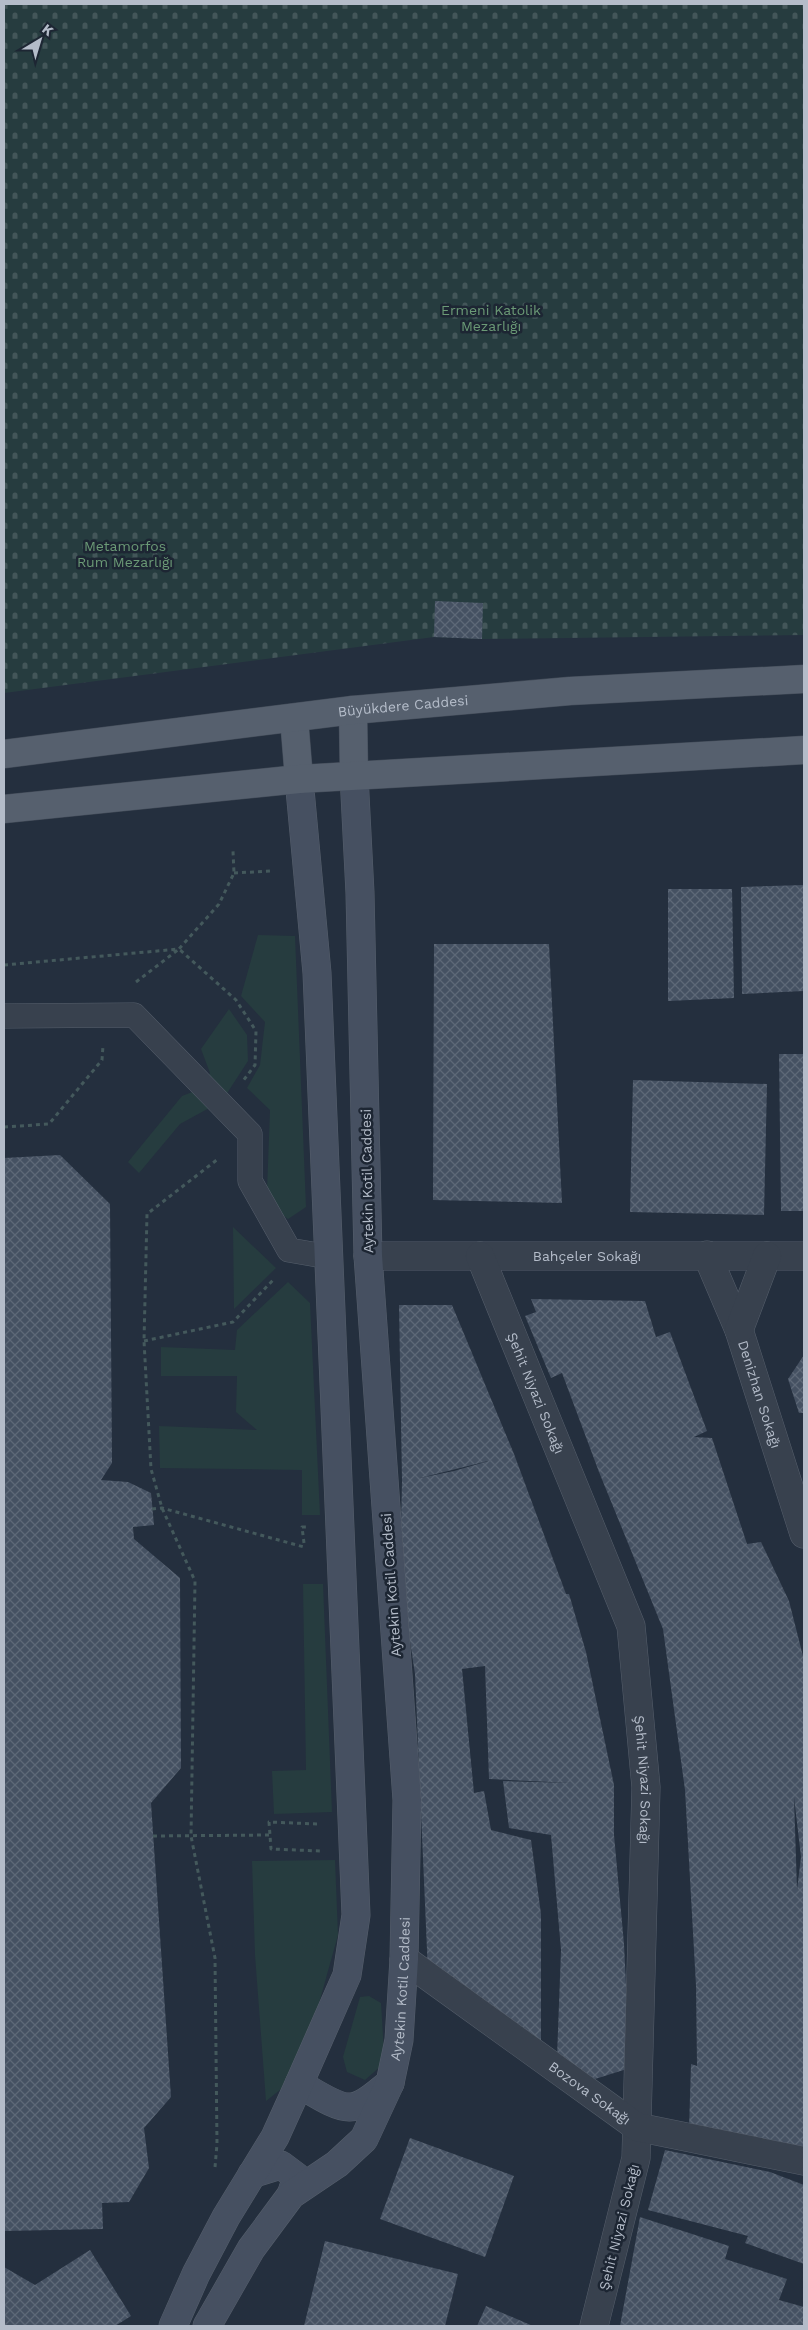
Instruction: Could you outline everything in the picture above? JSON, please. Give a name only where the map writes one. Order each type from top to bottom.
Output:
[{"type":"main road","name":"Büyükdere Caddesi","points":[[4,754],[353,710],[570,691],[804,679]]},
{"type":"main road","points":[[353,710],[354,775]]},
{"type":"main road","points":[[173,2326],[196,2274],[275,2137],[299,2084],[347,1975],[356,1915],[317,974],[294,718]]},
{"type":"main road","points":[[6,811],[299,779],[804,750]]},
{"type":"main road","name":"Aytekin Kotil Caddesi","points":[[207,2326],[250,2249],[291,2195],[338,2164],[364,2139],[390,2083],[399,2040],[404,1959],[407,1800],[368,1256],[360,893],[354,775]]},
{"type":"main road","points":[[299,2084],[332,2102],[350,2107],[364,2102],[390,2083]]},
{"type":"main road","points":[[252,2174],[281,2165],[297,2177],[291,2195]]},
{"type":"street","points":[[707,1255],[739,1330]]},
{"type":"street","name":"Bahçeler Sokağı","points":[[368,1256],[804,1256]]},
{"type":"street","name":"Şehit Niyazi Sokağı","points":[[480,1256],[630,1626],[646,1787],[636,2158],[594,2326]]},
{"type":"street","name":"Denizhan Sokağı","points":[[767,1256],[739,1330],[804,1534]]},
{"type":"street","name":"Bozova Sokağı","points":[[404,1959],[636,2127],[804,2161]]},
{"type":"lane","points":[[4,1016],[134,1015],[250,1134],[250,1181],[288,1250],[329,1257]]},
{"type":"path","points":[[4,965],[179,949],[219,904],[234,873],[233,851]]},
{"type":"path","points":[[234,873],[273,870]]},
{"type":"path","points":[[236,1000],[256,1030],[255,1065],[239,1086]]},
{"type":"path","points":[[4,1127],[49,1124],[102,1060]]},
{"type":"path","points":[[217,2144],[215,1958],[191,1836],[195,1581],[162,1508],[151,1469],[144,1341],[148,1214],[250,1134]]},
{"type":"path","points":[[144,1341],[233,1322],[300,1252]]},
{"type":"path","points":[[152,1509],[162,1508],[304,1547]]},
{"type":"path","points":[[324,1824],[269,1822],[271,1849],[325,1851]]},
{"type":"path","points":[[153,1836],[270,1835]]},
{"type":"green space","name":"Ermeni Katolik Mezarlığı","points":[[4,4],[804,4],[804,635],[482,639],[434,637],[4,693]]},
{"type":"green space","points":[[258,935],[295,936],[306,1207],[288,1219],[274,1209],[267,1191],[270,1110],[247,1088],[260,1065],[265,1022],[241,996]]},
{"type":"green space","points":[[229,1009],[247,1035],[248,1061],[222,1101],[180,1124],[139,1173],[128,1162],[182,1096],[200,1089],[210,1073],[201,1049]]},
{"type":"green space","points":[[233,1227],[276,1268],[234,1309]]},
{"type":"green space","points":[[288,1282],[310,1303],[320,1515],[302,1515],[302,1470],[160,1468],[159,1426],[257,1430],[236,1412],[237,1376],[161,1376],[161,1347],[235,1350],[237,1330]]},
{"type":"green space","points":[[303,1584],[323,1584],[332,1812],[274,1814],[272,1771],[306,1770]]},
{"type":"green space","points":[[335,1860],[338,1935],[311,2032],[290,2082],[266,2101],[255,1955],[252,1861]]},
{"type":"green space","points":[[369,1996],[381,2003],[384,2052],[381,2066],[365,2080],[347,2072],[343,2057],[360,1997]]},
{"type":"building","points":[[435,601],[483,603],[482,639],[434,637]]},
{"type":"building","points":[[804,885],[804,991],[742,994],[741,887]]},
{"type":"building","points":[[668,889],[732,889],[734,998],[668,1001]]},
{"type":"building","points":[[434,944],[549,944],[562,1203],[433,1200]]},
{"type":"building","points":[[779,1054],[804,1054],[804,1211],[781,1211]]},
{"type":"building","points":[[633,1080],[767,1084],[764,1215],[630,1212]]},
{"type":"building","points":[[60,1155],[110,1204],[112,1463],[101,1480],[128,1482],[151,1493],[154,1525],[133,1527],[134,1539],[180,1578],[181,1768],[151,1803],[171,2097],[144,2128],[149,2168],[129,2202],[102,2203],[103,2229],[4,2231],[4,1158]]},
{"type":"building","points":[[531,1299],[645,1301],[656,1337],[670,1332],[707,1431],[694,1437],[712,1438],[747,1544],[761,1542],[789,1601],[804,1660],[804,2152],[689,2129],[691,2064],[697,2066],[696,1986],[685,1790],[663,1629],[599,1472],[562,1373],[551,1378],[525,1316],[536,1312]],"holes":[[[794,1797],[801,1857],[797,1890]]]},
{"type":"building","points":[[399,1305],[452,1305],[514,1454],[566,1594],[569,1594],[586,1652],[614,1785],[614,1835],[624,1944],[630,2068],[595,2079],[557,2057],[561,1950],[551,1835],[509,1828],[503,1781],[573,1783],[489,1779],[485,1666],[462,1669],[474,1793],[484,1791],[491,1830],[531,1840],[541,1914],[541,2052],[428,1973],[415,1674],[400,1575],[402,1481]],"holes":[[[492,1460],[454,1471],[420,1478]]]},
{"type":"building","points":[[804,1355],[804,1413],[799,1413],[788,1379]]},
{"type":"building","points":[[410,2138],[514,2176],[485,2257],[380,2219]]},
{"type":"building","points":[[665,2150],[770,2172],[804,2185],[804,2264],[745,2243],[748,2236],[648,2210]]},
{"type":"building","points":[[640,2217],[729,2246],[725,2259],[787,2279],[779,2300],[804,2307],[804,2326],[620,2326]]},
{"type":"building","points":[[325,2241],[458,2274],[445,2326],[304,2326]]},
{"type":"building","points":[[90,2250],[131,2316],[115,2326],[4,2326],[4,2267],[35,2285]]},
{"type":"building","points":[[486,2306],[533,2326],[477,2326]]},
{"type":"park label","name":"Metamorfos Rum Mezarlığı","points":[[125,554]]}]
